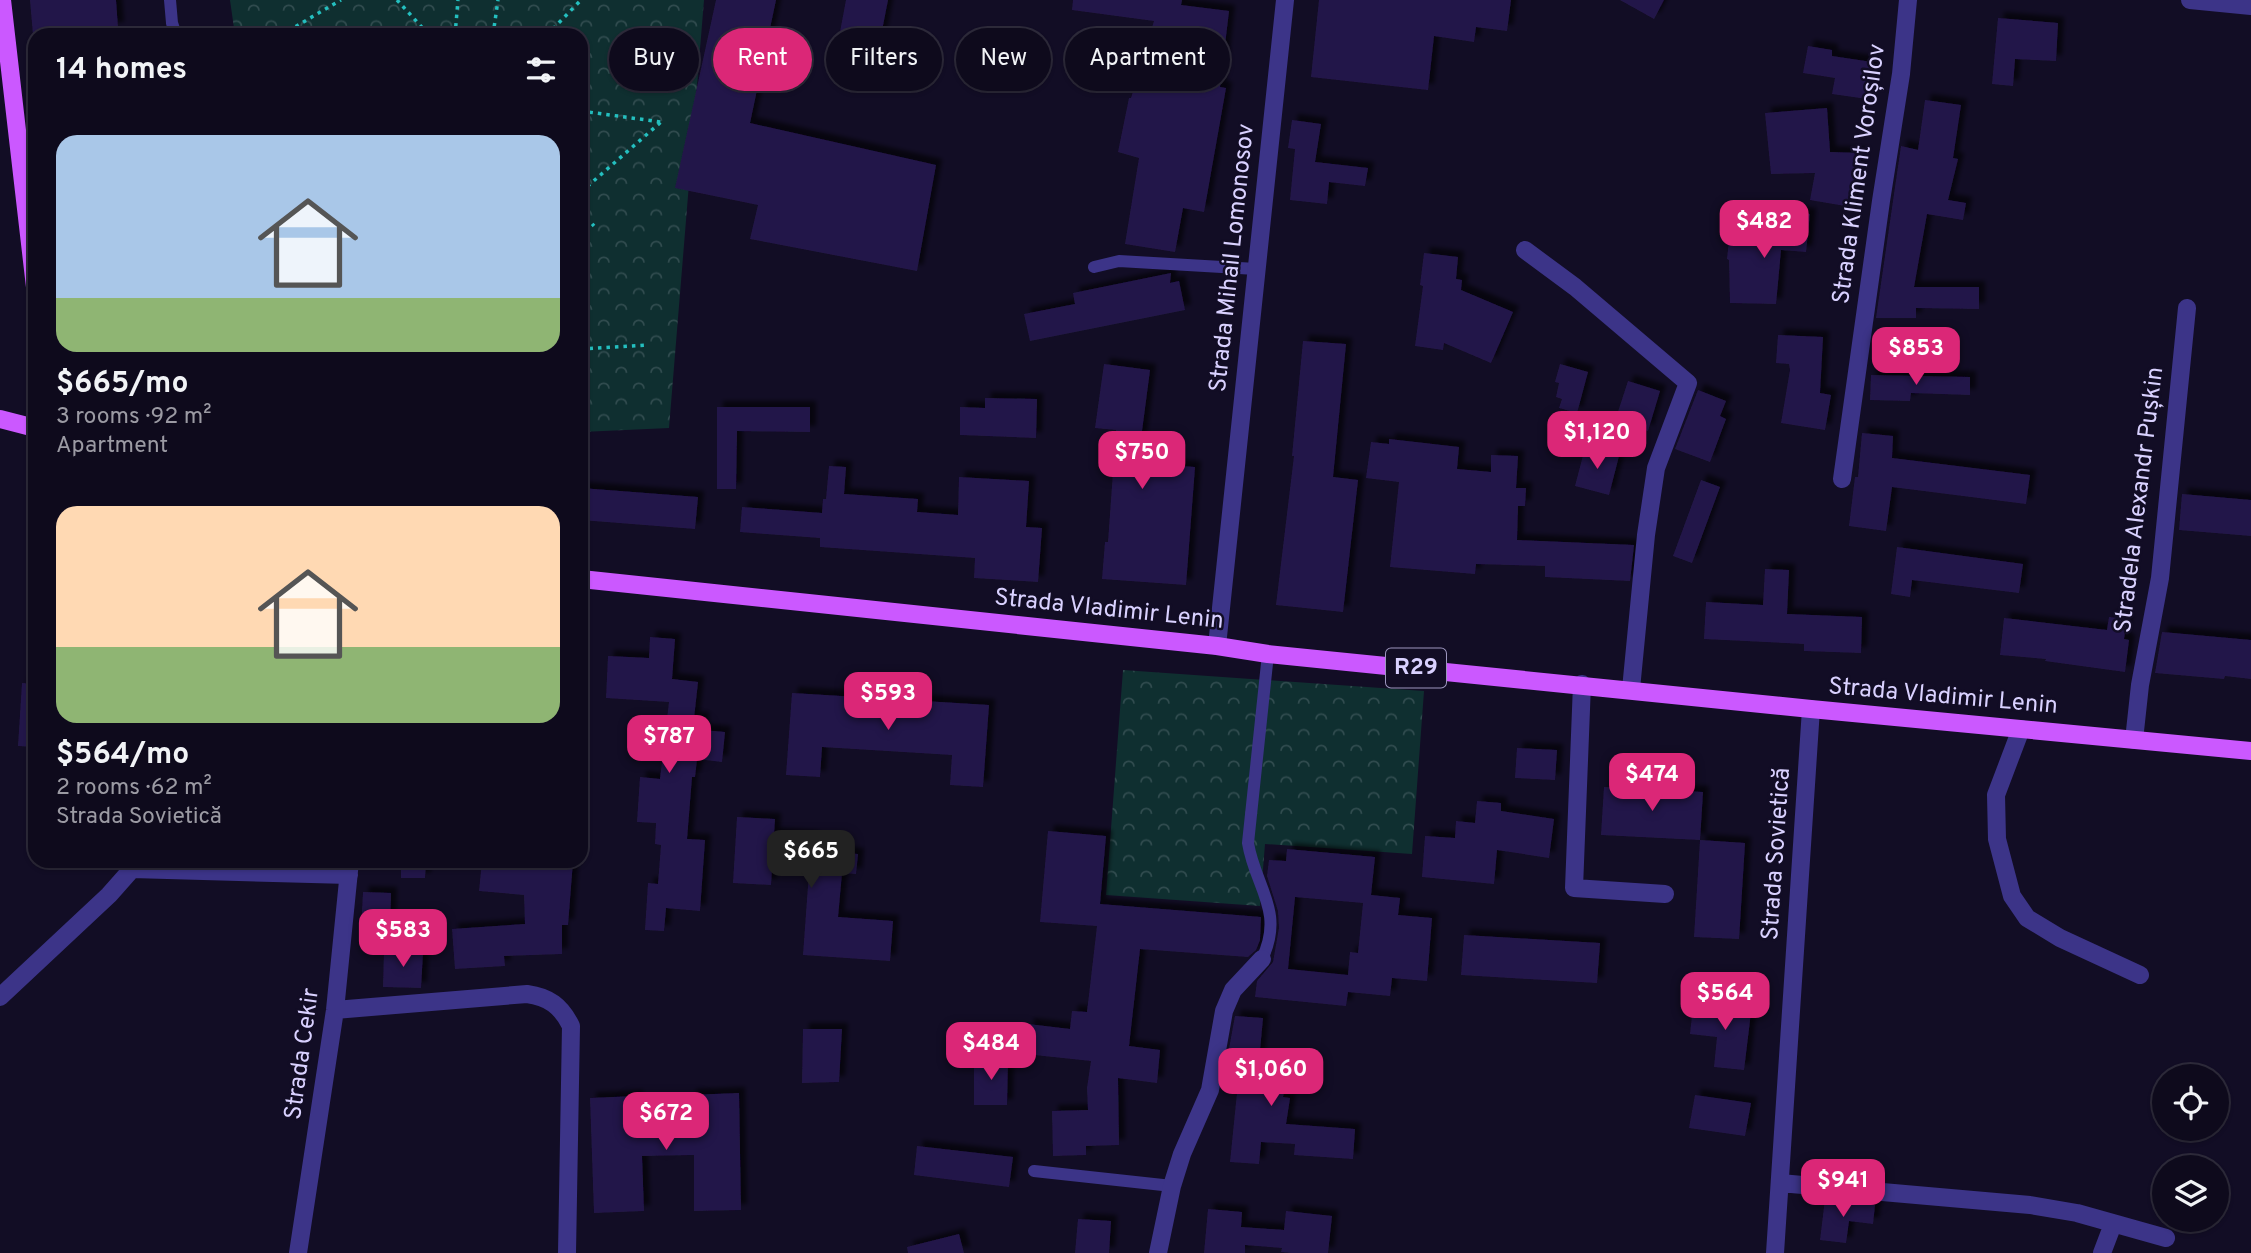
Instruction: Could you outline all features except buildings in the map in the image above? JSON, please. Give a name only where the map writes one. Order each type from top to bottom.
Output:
[{"type":"main road","points":[[2,0],[28,183]]},
{"type":"main road","points":[[0,419],[28,426]]},
{"type":"main road","name":"Strada Vladimir Lenin","points":[[588,580],[1217,646],[1268,654],[2251,751]]},
{"type":"street","name":"Strada Mihail Lomonosov","points":[[1217,646],[1285,0]]},
{"type":"street","name":"Strada Kliment Voroșilov","points":[[1842,479],[1901,74],[1908,0]]},
{"type":"street","points":[[2190,0],[2251,6]]},
{"type":"street","points":[[1525,250],[1575,287],[1688,383],[1656,468],[1646,535],[1631,689]]},
{"type":"street","name":"Stradela Alexandr Pușkin","points":[[2134,740],[2140,685],[2160,578],[2187,308]]},
{"type":"street","points":[[1582,684],[1574,888],[1665,894]]},
{"type":"street","name":"Strada Sovietică","points":[[1775,1253],[1811,709]]},
{"type":"street","points":[[2021,729],[1996,795],[1997,839],[2012,895],[2027,918],[2060,938],[2140,975]]},
{"type":"street","points":[[0,997],[109,895],[132,868]]},
{"type":"street","name":"Strada Cekir","points":[[298,1253],[335,1010],[349,868]]},
{"type":"street","points":[[1158,1253],[1172,1186],[1182,1154],[1210,1090],[1223,1011],[1233,990],[1262,959]]},
{"type":"street","points":[[335,1010],[527,994],[553,1002],[564,1012],[571,1026],[567,1253]]},
{"type":"street","points":[[1780,1182],[2030,1205],[2077,1213],[2166,1238]]},
{"type":"street","points":[[2102,1253],[2113,1224]]},
{"type":"lane","points":[[170,0],[174,28]]},
{"type":"lane","points":[[1094,267],[1119,261],[1256,269]]},
{"type":"lane","points":[[1262,959],[1268,948],[1270,911],[1251,860],[1248,843],[1268,654]]},
{"type":"lane","points":[[1034,1171],[1172,1186]]},
{"type":"path","points":[[293,28],[341,0]]},
{"type":"path","points":[[397,0],[423,28]]},
{"type":"path","points":[[456,28],[458,0]]},
{"type":"path","points":[[495,28],[498,0]]},
{"type":"path","points":[[554,28],[581,0]]},
{"type":"path","points":[[588,112],[662,121],[588,186]]},
{"type":"path","points":[[588,219],[594,226]]},
{"type":"path","points":[[588,349],[648,345]]},
{"type":"green space","points":[[230,0],[704,0],[699,61],[699,28],[609,28],[609,91],[697,91],[669,428],[588,432],[588,28],[234,28]]},
{"type":"green space","points":[[1123,670],[1424,691],[1412,854],[1265,844],[1260,906],[1106,895]]}]
